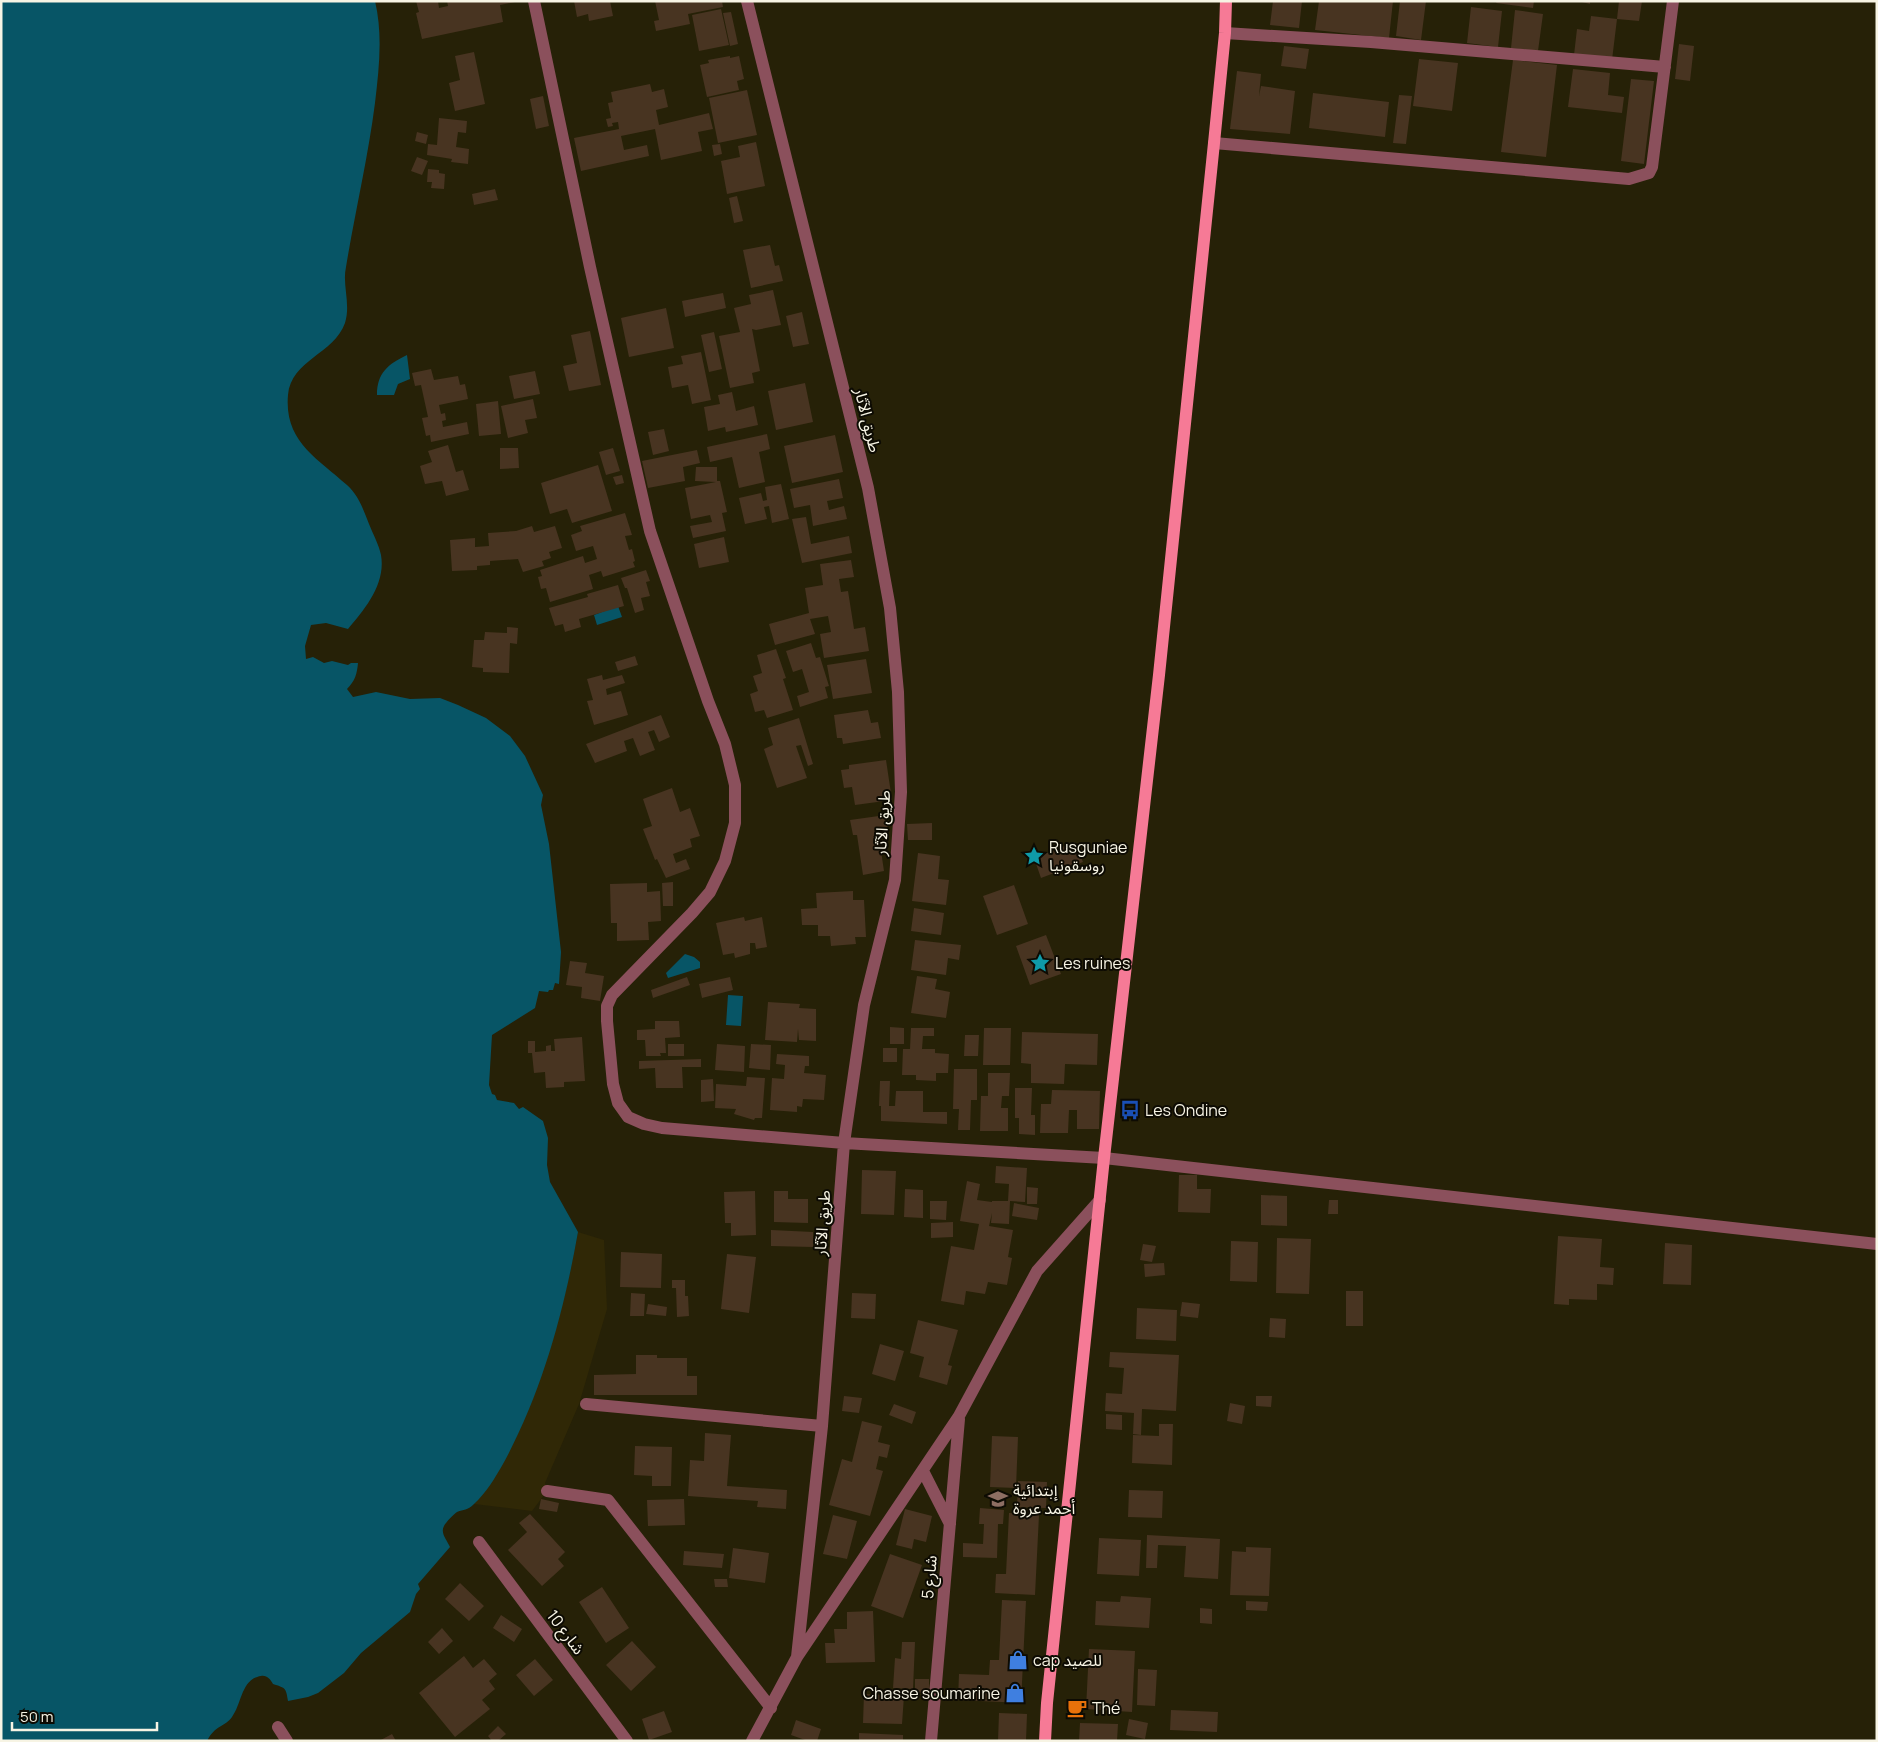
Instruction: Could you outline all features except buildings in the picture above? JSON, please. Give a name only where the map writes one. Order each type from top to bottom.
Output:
[{"type":"main road","points":[[1045,1741],[1049,1684],[1104,1158],[1159,675],[1225,33],[1226,1]]},
{"type":"street","points":[[534,1],[590,267],[650,531],[708,702],[725,744],[735,785],[735,824],[725,861],[710,892],[612,995],[607,1006],[613,1084],[618,1103],[628,1116],[644,1124],[662,1128],[844,1143],[1104,1158],[1877,1244]]},
{"type":"street","name":"طريق الآثار","points":[[747,1],[868,488],[890,608],[898,692],[901,792],[895,880],[864,1005],[844,1143],[822,1426],[797,1657]]},
{"type":"street","points":[[1214,143],[1630,179],[1649,173],[1652,167],[1672,1]]},
{"type":"street","points":[[1225,33],[1371,42],[1664,67]]},
{"type":"street","points":[[752,1741],[797,1657],[959,1416],[1037,1271],[1100,1200]]},
{"type":"street","points":[[586,1404],[822,1426]]},
{"type":"street","name":"شارع 5","points":[[931,1741],[959,1416]]},
{"type":"street","points":[[923,1471],[950,1524]]},
{"type":"street","points":[[547,1491],[608,1500],[771,1708]]},
{"type":"street","name":"شارع 10","points":[[479,1542],[627,1741]]},
{"type":"street","points":[[278,1727],[288,1741]]},
{"type":"sand","points":[[578,1232],[604,1240],[607,1309],[579,1404],[545,1483],[547,1491],[532,1511],[474,1504],[494,1477],[528,1411],[553,1338]]},
{"type":"water","points":[[1,1],[375,1],[380,39],[378,78],[369,144],[345,274],[347,316],[340,334],[297,373],[291,383],[288,395],[288,411],[291,425],[305,447],[347,485],[358,498],[379,547],[382,566],[373,595],[348,629],[326,623],[311,625],[305,646],[306,659],[313,657],[324,663],[332,661],[348,665],[358,663],[355,677],[347,689],[353,697],[376,692],[410,699],[440,698],[486,718],[510,736],[525,756],[543,795],[541,805],[549,844],[561,952],[559,984],[555,983],[553,990],[548,992],[539,991],[535,1008],[492,1035],[489,1085],[492,1094],[495,1095],[497,1100],[514,1103],[519,1109],[523,1107],[543,1121],[548,1138],[547,1165],[550,1182],[578,1232],[566,1292],[550,1351],[529,1409],[517,1437],[493,1480],[474,1504],[467,1509],[457,1512],[444,1526],[443,1534],[450,1547],[418,1584],[420,1589],[416,1594],[410,1612],[361,1653],[344,1673],[318,1693],[288,1701],[286,1691],[282,1687],[273,1684],[265,1676],[254,1678],[246,1687],[232,1717],[213,1732],[207,1741],[1,1741]]},
{"type":"water","points":[[407,355],[410,379],[398,384],[394,395],[377,395],[381,375],[394,362]]},
{"type":"water","points":[[618,606],[622,617],[597,625],[594,615]]},
{"type":"water","points":[[685,954],[694,957],[700,962],[700,968],[668,978],[666,973]]},
{"type":"water","points":[[728,995],[743,996],[741,1026],[726,1025]]},
{"type":"place","name":"Rusguniae روسقونيا","points":[[1034,856]]},
{"type":"place","name":"Les ruines","points":[[1040,963]]},
{"type":"place","name":"Les Ondine","points":[[1130,1110]]},
{"type":"place","name":"إبتدائية أحمد عروة","points":[[998,1499]]},
{"type":"place","name":"cap للصيد","points":[[1018,1660]]},
{"type":"place","name":"Chasse soumarine","points":[[1015,1693]]},
{"type":"place","name":"Thé","points":[[1077,1708]]}]
